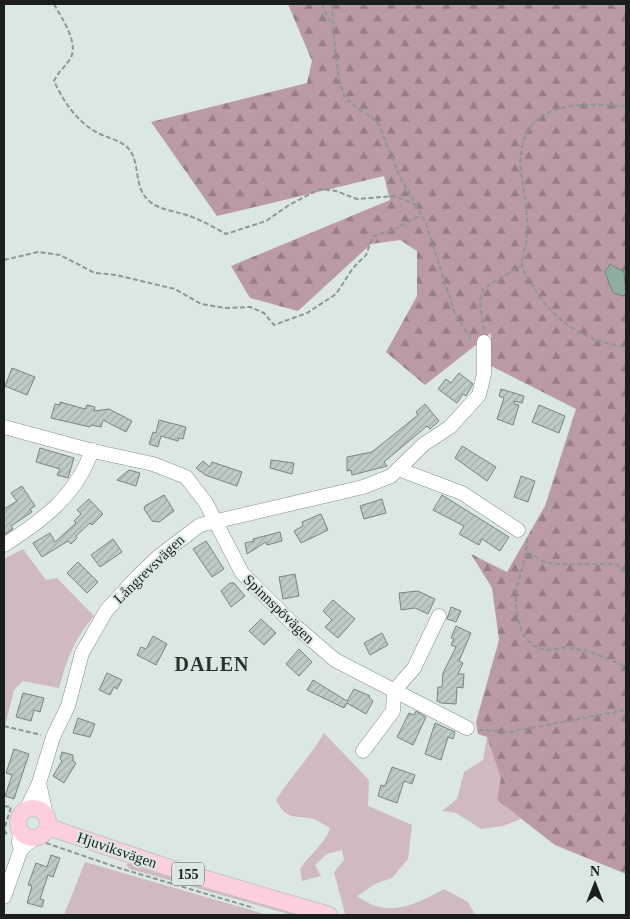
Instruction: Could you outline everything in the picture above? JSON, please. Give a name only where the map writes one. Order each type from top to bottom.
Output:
[{"type":"main road","name":"Hjuviksvägen","points":[[42,831],[35,809],[12,819],[27,837],[42,831],[329,915]]},
{"type":"street","name":"Långrevsvägen","points":[[42,831],[39,783],[52,739],[68,706],[82,653],[106,611],[137,577],[185,534],[200,525],[363,488],[391,476],[424,444],[450,427],[479,395],[484,374],[478,343]]},
{"type":"street","name":"Spinnspövägen","points":[[4,426],[92,450],[153,464],[186,477],[199,491],[216,520],[234,561],[255,589],[335,660],[467,728]]},
{"type":"street","points":[[4,545],[33,526],[55,508],[81,477],[92,450]]},
{"type":"street","points":[[398,469],[462,493],[518,530]]},
{"type":"street","points":[[363,751],[393,710],[394,691],[414,668],[440,616]]},
{"type":"street","name":"Långrevsvägen","points":[[12,819],[39,783]]},
{"type":"street","points":[[12,819],[21,849]]},
{"type":"street","points":[[4,897],[21,849],[42,831]]},
{"type":"path","points":[[54,4],[68,31],[72,49],[71,57],[58,72],[54,81],[61,96],[82,121],[96,132],[125,146],[135,158],[141,189],[148,200],[158,207],[192,217],[226,234],[266,221],[289,205],[320,190],[336,191],[358,199],[396,196],[416,205]]},
{"type":"path","points":[[322,4],[332,24]]},
{"type":"path","points":[[332,4],[332,24],[343,94],[358,110],[374,119],[379,125],[399,175],[421,214],[455,314],[478,343]]},
{"type":"path","points":[[626,106],[588,104],[559,107],[548,111],[529,128],[523,138],[520,157],[527,236],[522,265],[536,291],[567,326],[595,340],[626,348]]},
{"type":"path","points":[[4,260],[38,252],[60,255],[95,273],[116,275],[175,289],[201,304],[226,308],[250,307],[264,313],[274,325],[307,313],[336,294],[353,268],[366,255],[373,236],[391,231],[421,214]]},
{"type":"path","points":[[478,343],[484,320],[480,305],[483,289],[522,265]]},
{"type":"path","points":[[518,530],[527,538],[528,552],[523,572],[517,583],[516,601],[524,638],[534,647],[548,650],[566,647],[582,650],[626,667]]},
{"type":"path","points":[[528,552],[544,562],[564,565],[616,564],[626,572]]},
{"type":"path","points":[[467,728],[500,733],[510,732],[626,710]]},
{"type":"path","points":[[4,726],[52,739]]},
{"type":"path","points":[[42,831],[52,844],[119,868],[254,908]]},
{"type":"shaded area","points":[[610,264],[624,272],[626,293],[623,296],[613,293],[605,272]]},
{"type":"shaded area","points":[[23,549],[46,580],[57,578],[94,616],[87,624],[72,650],[59,688],[23,681],[14,690],[5,726],[4,559]]},
{"type":"shaded area","points":[[324,733],[369,780],[368,806],[412,825],[408,859],[392,878],[375,884],[357,896],[379,907],[390,908],[412,904],[444,889],[468,902],[475,915],[345,914],[334,872],[344,860],[342,850],[327,854],[315,865],[321,876],[302,881],[300,869],[321,844],[330,828],[316,820],[288,815],[276,800]]},
{"type":"shaded area","points":[[487,737],[502,778],[497,800],[521,819],[503,826],[481,829],[456,813],[442,811],[457,799],[464,772],[483,760]]},
{"type":"shaded area","points":[[85,862],[268,915],[64,915]]},
{"type":"shaded area","points":[[129,863],[308,915],[292,915],[130,869],[126,865]]},
{"type":"green space","points":[[288,4],[626,4],[626,278],[624,272],[610,264],[623,296],[626,293],[626,874],[555,845],[497,800],[501,778],[487,737],[478,734],[476,722],[499,640],[492,588],[471,554],[507,572],[545,506],[576,409],[491,366],[491,333],[425,385],[386,352],[417,296],[417,251],[400,240],[371,244],[298,311],[250,298],[231,266],[390,200],[384,176],[217,216],[151,122],[307,83],[312,61]]},
{"type":"building","points":[[12,368],[35,377],[27,395],[5,386]]},
{"type":"building","points":[[459,373],[473,384],[466,396],[463,394],[457,403],[438,389],[446,379],[451,383]]},
{"type":"building","points":[[501,389],[524,396],[522,403],[514,401],[514,404],[519,405],[513,425],[497,419],[504,398],[499,396]]},
{"type":"building","points":[[60,402],[85,409],[87,405],[95,407],[94,411],[109,409],[132,421],[126,432],[103,420],[101,427],[91,425],[90,427],[51,418],[55,404],[60,405]]},
{"type":"building","points":[[425,404],[439,421],[430,429],[427,426],[384,462],[387,466],[352,475],[351,470],[347,471],[347,457],[372,452],[418,415],[416,412]]},
{"type":"building","points":[[539,405],[565,416],[559,433],[532,422]]},
{"type":"building","points":[[159,420],[186,427],[183,439],[179,438],[178,441],[161,436],[158,447],[149,444],[153,432],[156,433]]},
{"type":"building","points":[[462,446],[496,467],[487,481],[455,458]]},
{"type":"building","points":[[40,448],[74,458],[68,478],[57,475],[60,469],[36,462]]},
{"type":"building","points":[[271,460],[294,463],[292,474],[270,468]]},
{"type":"building","points":[[203,461],[210,467],[212,462],[242,472],[237,486],[205,475],[196,468]]},
{"type":"building","points":[[129,470],[140,473],[136,486],[117,480]]},
{"type":"building","points":[[521,476],[535,481],[528,502],[514,497]]},
{"type":"building","points":[[22,486],[35,506],[30,509],[32,512],[11,526],[13,529],[4,535],[4,509],[17,501],[11,493]]},
{"type":"building","points":[[164,495],[174,511],[159,522],[152,521],[144,509],[145,506]]},
{"type":"building","points":[[442,495],[509,537],[500,551],[482,539],[479,545],[459,534],[464,526],[433,510]]},
{"type":"building","points":[[89,499],[103,514],[92,525],[90,523],[76,536],[77,538],[71,544],[68,541],[42,557],[33,543],[50,533],[55,542],[76,523],[74,521],[81,514],[77,510]]},
{"type":"building","points":[[382,499],[386,513],[364,519],[360,506]]},
{"type":"building","points":[[321,514],[328,530],[301,543],[294,531],[303,526],[302,522]]},
{"type":"building","points":[[280,532],[282,541],[267,545],[266,542],[247,554],[245,543]]},
{"type":"building","points":[[113,539],[122,552],[100,567],[91,555]]},
{"type":"building","points":[[206,541],[224,569],[212,577],[193,549]]},
{"type":"building","points":[[78,562],[98,582],[87,593],[67,573]]},
{"type":"building","points":[[295,574],[299,596],[283,599],[279,577]]},
{"type":"building","points":[[230,583],[234,583],[245,596],[231,607],[221,591]]},
{"type":"building","points":[[418,591],[435,599],[428,614],[415,608],[401,610],[399,593]]},
{"type":"building","points":[[333,600],[355,619],[338,638],[325,627],[332,620],[323,611]]},
{"type":"building","points":[[451,607],[461,611],[456,622],[447,619]]},
{"type":"building","points":[[261,619],[276,633],[264,645],[249,631]]},
{"type":"building","points":[[456,626],[471,633],[459,661],[463,663],[458,674],[464,674],[463,688],[457,687],[456,704],[441,703],[437,701],[438,687],[442,687],[443,673],[456,647],[451,645],[454,639],[451,638]]},
{"type":"building","points":[[382,633],[388,645],[370,655],[364,643]]},
{"type":"building","points":[[153,636],[167,644],[156,665],[137,655],[141,647],[146,649]]},
{"type":"building","points":[[299,649],[312,662],[299,676],[286,664]]},
{"type":"building","points":[[107,673],[122,680],[117,689],[114,687],[110,695],[99,690]]},
{"type":"building","points":[[313,680],[347,701],[354,689],[370,696],[369,698],[373,701],[366,714],[347,703],[344,708],[307,690]]},
{"type":"building","points":[[23,693],[44,698],[40,712],[34,710],[31,721],[16,717]]},
{"type":"building","points":[[416,711],[426,717],[413,745],[397,737],[409,713],[414,715]]},
{"type":"building","points":[[78,718],[95,724],[90,737],[73,733]]},
{"type":"building","points":[[435,723],[455,732],[453,739],[448,737],[441,760],[425,754]]},
{"type":"building","points":[[14,749],[29,754],[14,799],[5,796],[12,775],[6,773]]},
{"type":"building","points":[[62,752],[73,755],[73,761],[76,763],[64,783],[53,776],[62,761],[60,759]]},
{"type":"building","points":[[392,767],[415,775],[412,784],[404,781],[397,803],[378,796],[381,785],[385,786]]},
{"type":"building","points":[[51,855],[60,858],[53,877],[48,875],[40,899],[44,900],[42,907],[27,903],[32,886],[28,885],[36,863],[47,867]]},
{"type":"district","name":"DALEN","points":[[212,664]]}]
